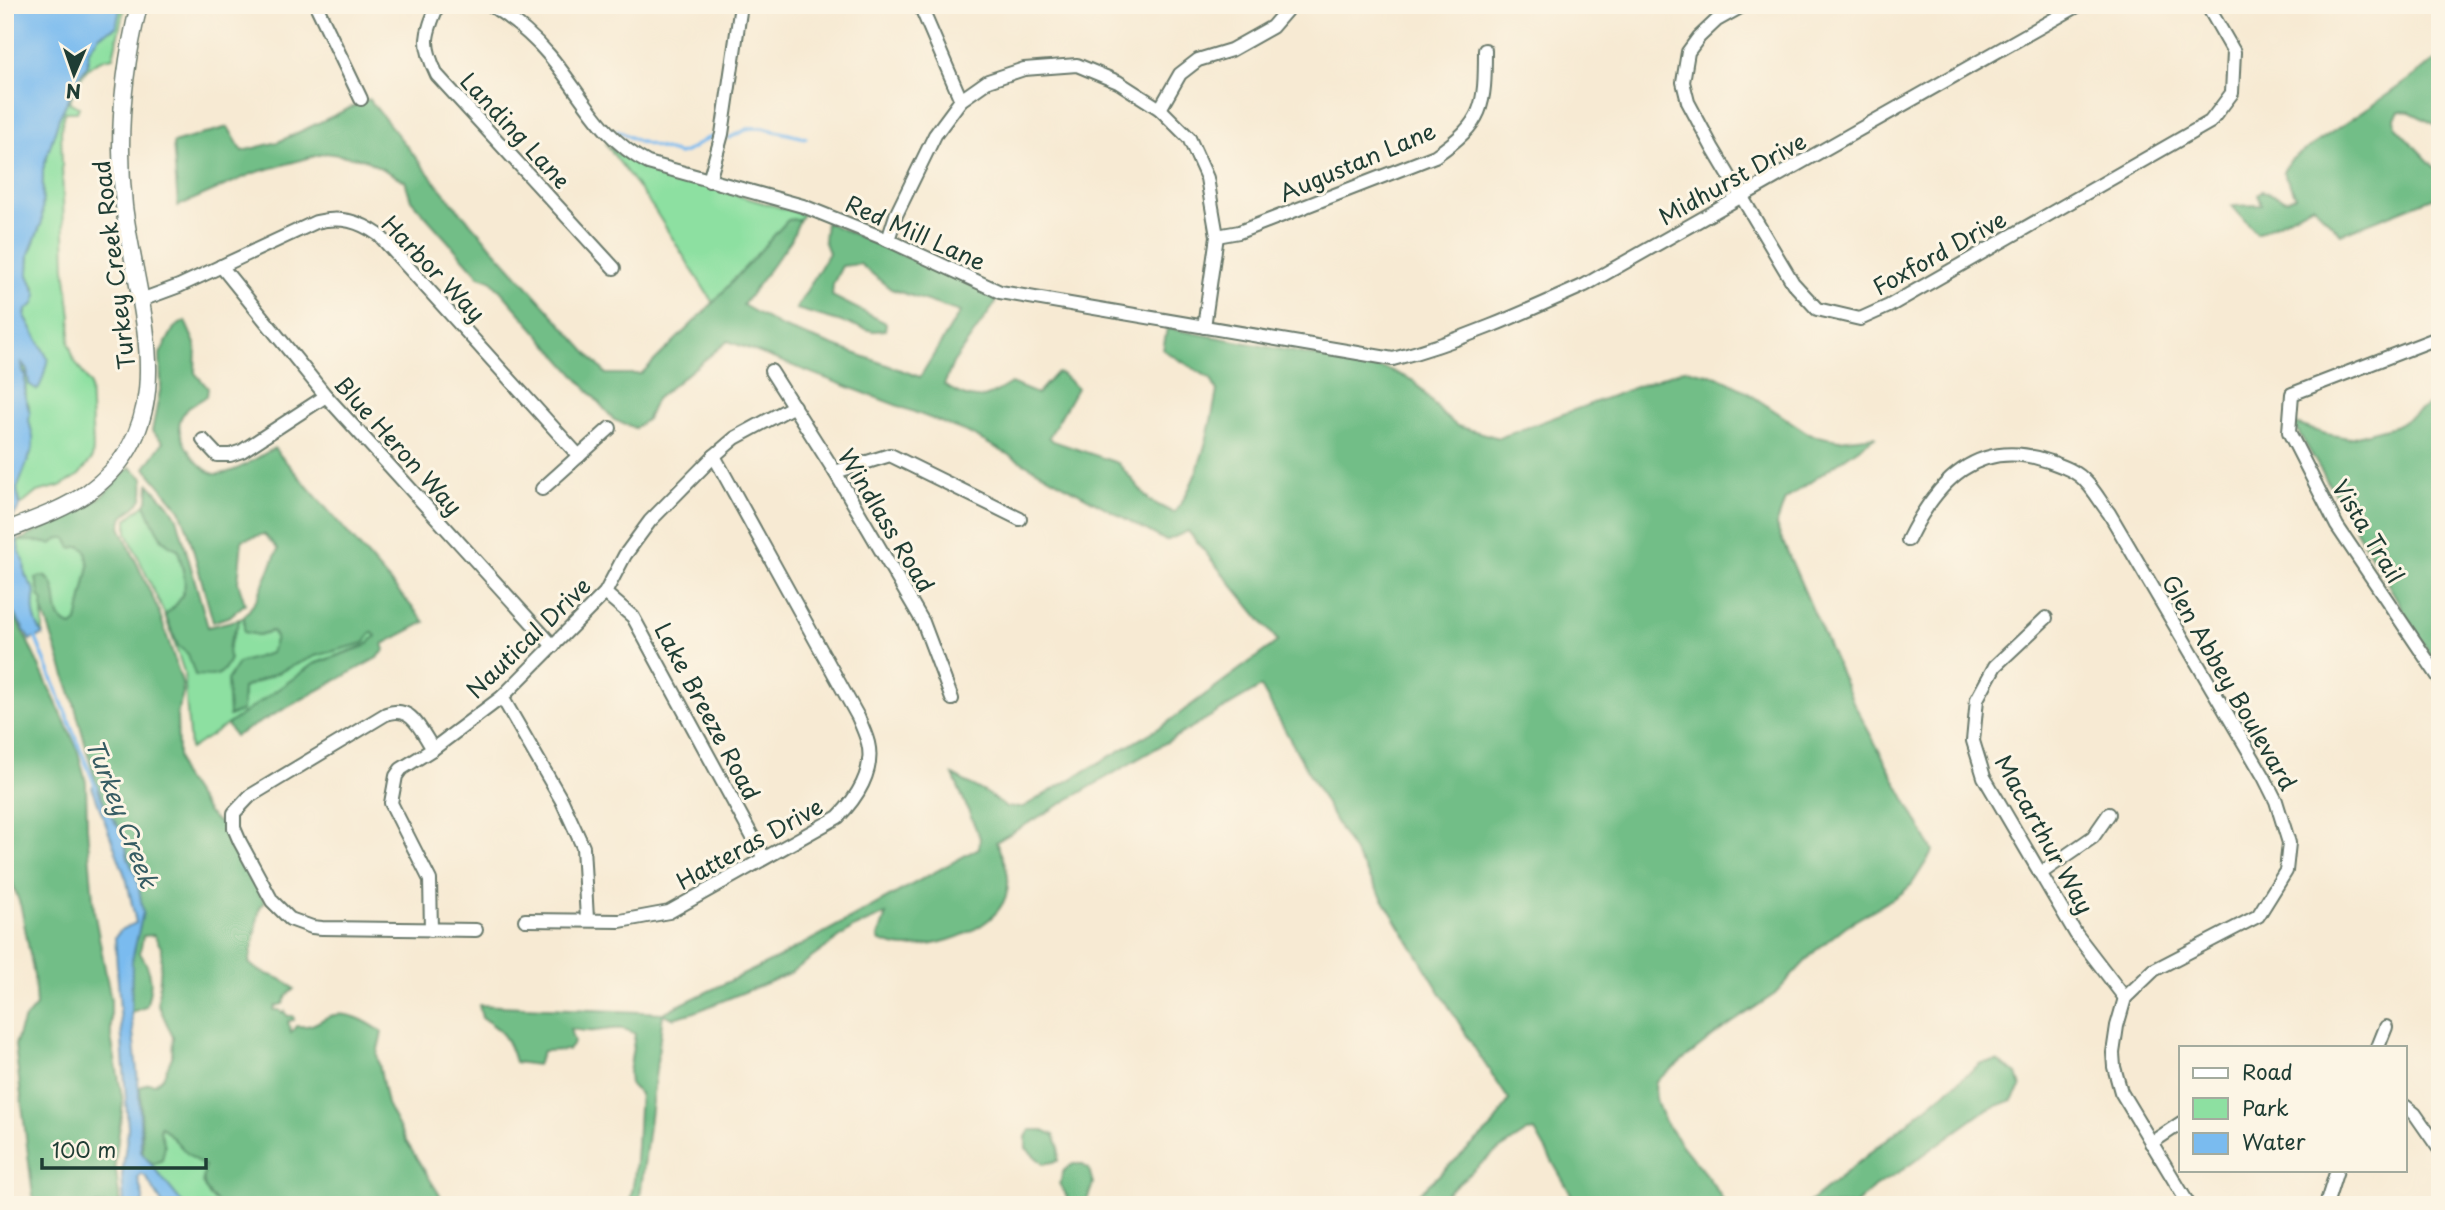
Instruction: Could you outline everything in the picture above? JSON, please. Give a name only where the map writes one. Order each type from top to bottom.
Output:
[{"type":"street","name":"Turkey Creek Road","points":[[5,531],[57,510],[88,493],[124,457],[146,406],[149,377],[141,300],[124,205],[122,164],[122,124],[127,69],[139,5]]},
{"type":"street","points":[[316,5],[361,99]]},
{"type":"street","name":"Landing Lane","points":[[438,5],[425,35],[427,55],[437,75],[614,268]]},
{"type":"street","name":"Red Mill Lane","points":[[491,5],[512,19],[548,53],[611,138],[648,163],[803,206],[888,240],[1000,292],[1393,359]]},
{"type":"street","points":[[709,181],[722,134],[741,5]]},
{"type":"street","points":[[920,5],[961,100]]},
{"type":"street","points":[[1160,109],[1181,74],[1198,60],[1231,50],[1272,27],[1291,5]]},
{"type":"street","name":"Foxford Drive","points":[[1744,5],[1717,20],[1688,52],[1683,82],[1688,102],[1793,283],[1817,309],[1860,319],[1889,306],[2210,122],[2232,93],[2234,52],[2207,5]]},
{"type":"street","name":"Midhurst Drive","points":[[1393,359],[1513,317],[1585,285],[2079,5]]},
{"type":"street","name":"Augustan Lane","points":[[1217,236],[1239,232],[1435,156],[1462,138],[1478,117],[1485,87],[1485,50]]},
{"type":"street","points":[[888,240],[896,215],[935,135],[961,100],[988,81],[1024,69],[1077,65],[1118,82],[1160,109],[1189,138],[1207,178],[1217,236],[1203,327]]},
{"type":"street","name":"Harbor Way","points":[[141,300],[179,286],[316,222],[338,219],[365,226],[379,236],[579,456]]},
{"type":"street","name":"Blue Heron Way","points":[[221,266],[326,396],[553,646]]},
{"type":"street","name":"Vista Trail","points":[[2440,337],[2292,394],[2289,432],[2337,526],[2440,679]]},
{"type":"street","name":"Windlass Road","points":[[771,370],[835,472],[923,622],[952,699]]},
{"type":"street","points":[[202,440],[217,455],[242,451],[326,396]]},
{"type":"street","name":"Nautical Drive","points":[[431,930],[430,880],[391,803],[393,783],[401,769],[433,749],[502,696],[553,646],[605,593],[625,555],[650,521],[714,456],[735,438],[794,406]]},
{"type":"street","points":[[542,489],[610,428]]},
{"type":"street","points":[[835,472],[891,455],[1020,519]]},
{"type":"street","name":"Glen Abbey Boulevard","points":[[1908,540],[1920,516],[1941,486],[1970,465],[2001,455],[2031,456],[2072,471],[2085,480],[2109,513],[2276,801],[2288,843],[2286,871],[2258,916],[2154,970],[2124,998]]},
{"type":"street","name":"Hatteras Drive","points":[[525,920],[620,920],[669,912],[838,817],[850,805],[868,769],[869,746],[858,718],[714,456]]},
{"type":"street","name":"Lake Breeze Road","points":[[605,593],[633,617],[764,858]]},
{"type":"street","name":"Macarthur Way","points":[[2046,618],[1995,666],[1977,699],[1973,741],[1984,777],[2076,934],[2124,998]]},
{"type":"street","points":[[502,696],[562,801],[583,847],[587,919]]},
{"type":"street","points":[[433,749],[411,717],[404,712],[392,712],[250,796],[239,806],[233,818],[236,833],[272,901],[290,919],[323,929],[476,930]]},
{"type":"street","points":[[2041,873],[2093,836],[2109,814]]},
{"type":"street","points":[[2124,998],[2113,1053],[2121,1092],[2189,1205]]},
{"type":"street","points":[[2378,1046],[2386,1027]]},
{"type":"street","points":[[2406,1107],[2415,1114],[2440,1150]]},
{"type":"street","points":[[2151,1143],[2179,1124]]},
{"type":"street","points":[[2326,1205],[2336,1172]]},
{"type":"green space","points":[[121,5],[125,5],[113,57],[96,62],[85,72],[69,102],[79,107],[77,112],[65,112],[61,129],[65,268],[71,317],[69,343],[74,360],[90,384],[92,459],[79,475],[60,486],[37,492],[20,506],[17,489],[33,447],[22,355],[29,384],[41,381],[48,359],[25,316],[26,310],[34,304],[35,287],[28,275],[29,254],[42,221],[43,169],[59,118],[87,66],[89,50],[100,35],[116,27]]},
{"type":"green space","points":[[2440,57],[2440,127],[2410,112],[2399,111],[2395,118],[2396,127],[2440,173],[2440,195],[2341,234],[2313,205],[2257,234],[2232,206],[2262,205],[2258,195],[2262,191],[2287,200],[2296,196],[2283,172],[2289,161]]},
{"type":"green space","points":[[369,99],[449,199],[606,374],[641,374],[713,303],[788,220],[800,219],[791,240],[743,305],[782,327],[920,377],[960,312],[891,289],[860,264],[842,266],[833,284],[832,296],[886,323],[885,330],[873,331],[796,309],[829,253],[824,240],[826,222],[996,296],[995,304],[953,363],[944,385],[963,395],[978,398],[992,394],[1011,383],[1037,394],[1056,373],[1062,374],[1077,388],[1049,437],[1053,441],[1118,463],[1150,501],[1174,513],[1197,471],[1217,391],[1211,379],[1163,350],[1167,328],[1390,370],[1414,381],[1443,415],[1457,426],[1499,438],[1684,369],[1717,376],[1742,389],[1811,435],[1839,440],[1876,436],[1785,500],[1776,526],[1853,702],[1933,851],[1912,884],[1902,893],[1846,926],[1815,951],[1775,994],[1720,1031],[1656,1081],[1656,1097],[1661,1113],[1725,1205],[1577,1205],[1535,1131],[1527,1132],[1493,1154],[1432,1205],[1406,1205],[1492,1127],[1509,1100],[1341,831],[1261,687],[996,842],[1008,873],[1006,894],[999,909],[973,930],[939,943],[900,947],[878,938],[886,914],[853,928],[789,974],[695,1012],[673,1018],[663,1014],[639,1205],[629,1205],[636,1164],[640,1094],[630,1084],[629,1073],[635,1034],[620,1029],[570,1029],[574,1043],[568,1050],[543,1051],[537,1065],[515,1062],[507,1041],[495,1026],[482,1018],[479,1005],[663,1013],[778,958],[979,848],[980,838],[953,775],[1006,807],[1023,807],[1164,725],[1278,641],[1188,531],[1166,541],[969,433],[728,341],[656,399],[647,419],[635,428],[614,420],[491,280],[479,276],[411,200],[405,181],[364,159],[326,153],[254,173],[178,206],[173,143],[228,127],[242,151],[278,142]]},
{"type":"green space","points":[[605,143],[621,156],[658,173],[803,214],[800,219],[788,220],[713,303],[654,209]]},
{"type":"green space","points":[[185,321],[196,346],[195,373],[208,388],[207,396],[187,409],[180,421],[182,437],[191,455],[205,469],[219,474],[241,467],[274,448],[425,622],[383,644],[385,650],[377,658],[235,736],[227,725],[314,664],[365,646],[376,636],[372,632],[364,643],[315,656],[243,688],[242,711],[229,716],[227,680],[238,663],[271,653],[276,637],[272,631],[258,635],[244,632],[244,617],[257,599],[278,549],[264,534],[242,540],[238,582],[245,604],[230,616],[213,622],[180,510],[145,468],[163,442],[152,431],[161,386],[160,354],[174,328]]},
{"type":"green space","points":[[2440,397],[2440,672],[2293,423],[2349,438],[2398,425]]},
{"type":"green space","points":[[130,467],[143,478],[143,493],[138,504],[123,517],[120,527],[158,609],[182,682],[183,693],[177,715],[181,773],[208,813],[218,822],[227,825],[233,844],[265,902],[260,907],[249,963],[260,971],[283,980],[294,989],[283,1004],[275,1006],[274,1010],[283,1013],[285,1011],[287,1016],[293,1016],[294,1020],[288,1021],[291,1033],[296,1026],[309,1026],[329,1016],[341,1014],[360,1019],[382,1032],[377,1054],[387,1104],[406,1141],[446,1205],[221,1205],[205,1188],[205,1166],[187,1154],[161,1126],[165,1146],[162,1160],[154,1164],[143,1157],[140,1087],[148,1083],[155,1084],[163,1077],[172,1057],[173,1037],[158,1004],[162,949],[154,935],[143,936],[140,953],[149,973],[150,992],[146,1007],[131,1012],[132,960],[143,912],[137,878],[128,858],[123,834],[105,807],[96,783],[74,703],[42,607],[43,601],[36,578],[43,576],[50,581],[54,587],[60,617],[64,623],[72,626],[77,622],[89,566],[86,551],[81,546],[71,548],[66,538],[60,538],[51,544],[18,541],[90,505]]},
{"type":"green space","points":[[149,484],[177,518],[208,627],[240,619],[229,644],[230,659],[224,670],[217,675],[195,675],[188,654],[178,646],[165,615],[180,600],[185,585],[178,549],[161,537],[145,504]]},
{"type":"green space","points":[[145,504],[162,540],[178,549],[186,584],[177,605],[178,645],[188,654],[227,652],[240,619],[244,617],[244,632],[258,635],[272,631],[276,637],[271,653],[239,663],[242,711],[243,688],[315,656],[363,643],[372,632],[376,636],[366,645],[313,664],[190,749],[184,672],[165,615],[127,533],[127,519]]},
{"type":"green space","points":[[60,538],[66,538],[86,549],[89,565],[77,622],[72,626],[60,618],[54,590],[47,577],[36,578],[43,601],[43,635],[35,622],[35,591],[25,575],[18,541],[51,544]]},
{"type":"green space","points":[[5,607],[15,617],[27,640],[77,748],[86,782],[94,911],[111,1000],[111,1037],[123,1102],[115,1162],[120,1205],[34,1205],[15,1045],[23,1021],[36,1006],[34,976],[21,907],[5,862]]},
{"type":"green space","points":[[1997,1061],[2017,1074],[2021,1087],[2013,1100],[1984,1111],[1904,1169],[1874,1187],[1855,1205],[1806,1205],[1981,1063]]},
{"type":"green space","points":[[161,1126],[199,1163],[206,1166],[202,1183],[210,1197],[221,1205],[184,1205],[143,1157],[154,1164],[165,1146]]},
{"type":"green space","points":[[1030,1130],[1043,1130],[1054,1135],[1059,1147],[1058,1161],[1043,1164],[1026,1148],[1026,1137]]},
{"type":"green space","points":[[1073,1164],[1081,1164],[1089,1169],[1093,1184],[1087,1200],[1076,1204],[1069,1201],[1060,1184],[1063,1171]]},
{"type":"water","points":[[5,5],[121,5],[116,27],[100,35],[89,50],[87,66],[59,118],[43,169],[42,222],[29,254],[28,275],[37,295],[34,304],[26,310],[25,316],[48,359],[37,390],[29,384],[27,369],[22,363],[33,447],[17,489],[20,506],[13,517],[25,575],[35,591],[35,619],[43,635],[30,640],[16,616],[5,604]]},
{"type":"water","points":[[96,783],[105,807],[123,834],[128,858],[137,878],[143,912],[132,960],[131,1012],[139,1092],[141,1152],[184,1205],[163,1205],[146,1177],[141,1174],[138,1179],[143,1205],[124,1205],[122,1176],[128,1128],[115,937],[122,929],[136,923],[127,881],[92,787]]},
{"type":"waterway","points":[[729,138],[750,128],[762,128],[806,138]]},
{"type":"waterway","points":[[617,130],[637,141],[679,154],[712,137]]},
{"type":"waterway","name":"Turkey Creek","points":[[35,636],[96,788]]}]
